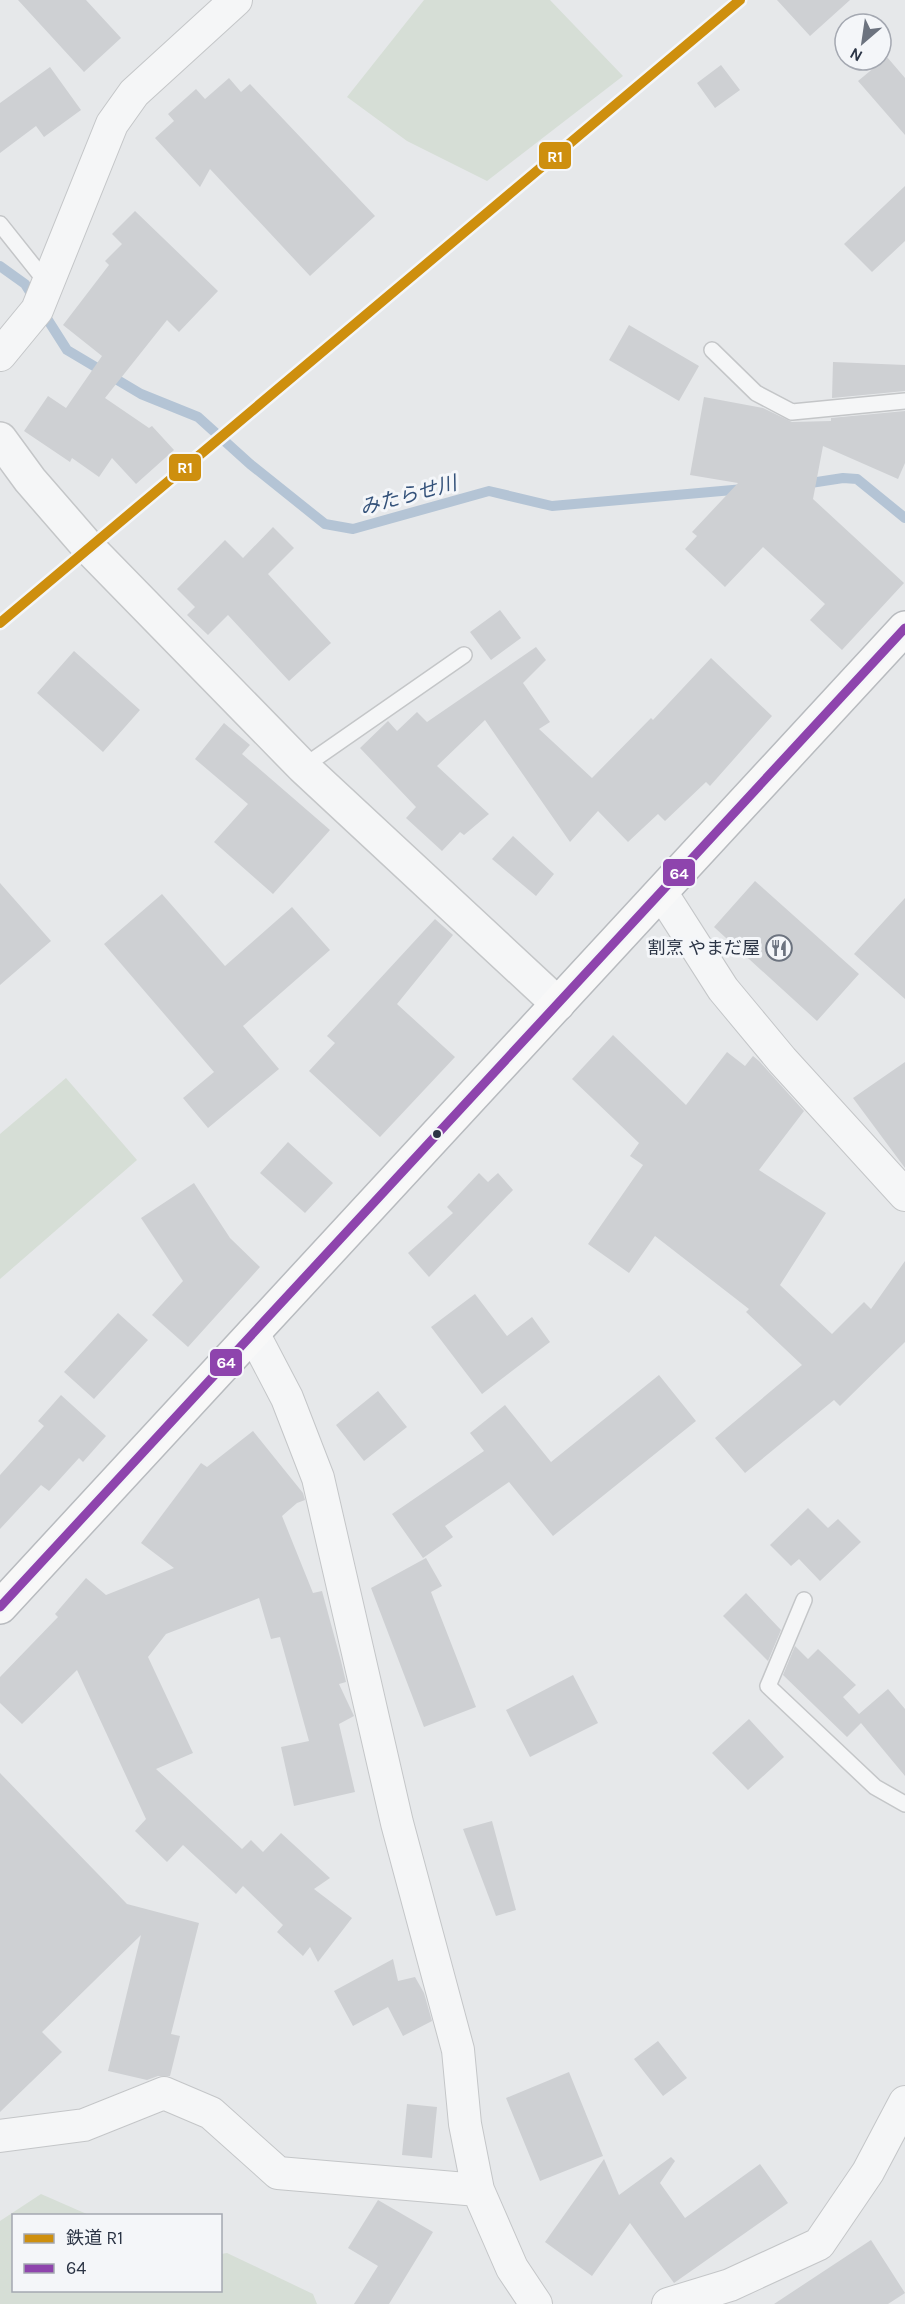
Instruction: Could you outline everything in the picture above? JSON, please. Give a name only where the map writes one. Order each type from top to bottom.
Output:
[{"type":"highway","points":[[0,1607],[905,628]]},
{"type":"street","points":[[0,355],[37,310],[112,124],[134,93],[236,0]]},
{"type":"street","points":[[0,439],[30,480],[89,548],[303,767],[558,1004]]},
{"type":"street","points":[[661,892],[723,989],[782,1060],[905,1196]]},
{"type":"street","points":[[253,1333],[287,1398],[318,1478],[397,1823],[458,2050],[465,2124],[478,2190],[512,2268],[536,2304]]},
{"type":"street","points":[[0,2136],[84,2125],[164,2093],[211,2113],[278,2173],[478,2190]]},
{"type":"street","points":[[668,2304],[730,2285],[819,2244],[868,2172],[905,2102]]},
{"type":"lane","points":[[0,224],[47,283]]},
{"type":"lane","points":[[712,350],[756,393],[792,412],[905,401]]},
{"type":"lane","points":[[303,767],[465,655]]},
{"type":"lane","points":[[804,1600],[768,1686],[875,1787],[905,1804]]},
{"type":"shaded area","points":[[424,0],[550,0],[623,76],[487,181],[407,141],[347,97]]},
{"type":"shaded area","points":[[66,1078],[137,1160],[0,1279],[0,1134]]},
{"type":"shaded area","points":[[41,2194],[87,2214],[12,2214],[12,2292],[222,2292],[222,2254],[227,2253],[313,2294],[317,2304],[0,2304],[0,2221]]},
{"type":"building","points":[[18,0],[86,0],[121,38],[84,72]]},
{"type":"building","points":[[777,0],[850,0],[837,12],[833,12],[833,15],[810,36]]},
{"type":"building","points":[[893,64],[905,78],[905,135],[858,81],[869,72],[893,72]]},
{"type":"building","points":[[721,65],[740,90],[715,108],[697,83]]},
{"type":"building","points":[[50,67],[81,110],[44,137],[36,126],[0,153],[0,103]]},
{"type":"building","points":[[229,78],[241,92],[250,84],[375,216],[310,276],[210,169],[200,187],[155,138],[174,121],[168,114],[196,89],[205,99]]},
{"type":"building","points":[[905,186],[905,241],[872,272],[844,244]]},
{"type":"building","points":[[135,211],[218,291],[179,332],[167,320],[105,398],[149,428],[152,426],[174,450],[136,484],[112,458],[99,477],[72,458],[70,462],[24,431],[48,396],[66,408],[102,356],[63,325],[109,265],[105,261],[122,244],[112,234]]},
{"type":"building","points":[[629,325],[699,366],[679,401],[609,360]]},
{"type":"building","points":[[833,362],[905,365],[905,391],[832,398]]},
{"type":"building","points":[[704,397],[763,408],[792,422],[831,421],[831,418],[905,411],[905,463],[898,479],[823,446],[813,499],[904,583],[842,650],[810,620],[825,604],[763,547],[725,587],[685,549],[697,536],[692,532],[738,483],[690,475]]},
{"type":"building","points":[[273,527],[294,548],[268,574],[331,643],[289,681],[228,615],[208,635],[187,615],[195,607],[177,589],[225,540],[243,558]]},
{"type":"building","points":[[500,610],[521,638],[491,660],[470,632]]},
{"type":"building","points":[[536,647],[546,660],[523,683],[550,722],[539,729],[592,778],[651,718],[653,720],[711,658],[772,716],[710,786],[706,782],[665,821],[658,814],[628,842],[598,811],[570,842],[485,720],[437,766],[489,814],[464,835],[460,832],[442,851],[406,818],[416,807],[360,748],[388,721],[397,731],[417,712],[427,722]]},
{"type":"building","points":[[74,651],[140,710],[103,752],[37,693]]},
{"type":"building","points":[[224,723],[250,745],[242,754],[330,830],[273,894],[214,842],[248,804],[195,759]]},
{"type":"building","points":[[513,836],[554,874],[536,896],[492,859]]},
{"type":"building","points":[[755,881],[859,974],[817,1021],[714,927]]},
{"type":"building","points":[[0,883],[51,941],[0,985]]},
{"type":"building","points":[[162,894],[225,966],[292,907],[330,950],[243,1026],[279,1069],[208,1128],[183,1098],[214,1072],[104,944]]},
{"type":"building","points":[[905,898],[905,999],[854,954]]},
{"type":"building","points":[[435,919],[453,935],[397,1004],[455,1057],[380,1137],[309,1071],[335,1043],[327,1036]]},
{"type":"building","points":[[613,1035],[686,1105],[727,1052],[745,1066],[753,1056],[804,1111],[759,1170],[826,1213],[780,1285],[832,1334],[864,1302],[871,1309],[905,1261],[905,1342],[840,1406],[834,1400],[745,1473],[715,1438],[802,1365],[746,1312],[749,1309],[655,1236],[629,1273],[588,1244],[643,1165],[630,1156],[639,1143],[572,1079]]},
{"type":"building","points":[[905,1062],[905,1168],[853,1098]]},
{"type":"building","points":[[288,1142],[333,1183],[305,1213],[260,1173]]},
{"type":"building","points":[[479,1173],[488,1182],[498,1173],[513,1190],[429,1277],[408,1253],[453,1213],[447,1207]]},
{"type":"building","points":[[194,1183],[230,1238],[260,1267],[188,1347],[152,1315],[183,1281],[141,1218]]},
{"type":"building","points":[[475,1294],[507,1336],[532,1317],[550,1342],[482,1394],[431,1327]]},
{"type":"building","points":[[118,1313],[148,1340],[94,1399],[64,1372]]},
{"type":"building","points":[[659,1375],[696,1421],[553,1536],[509,1482],[445,1526],[453,1537],[423,1558],[392,1514],[484,1451],[470,1433],[505,1405],[551,1462]]},
{"type":"building","points":[[378,1391],[407,1427],[364,1461],[336,1425]]},
{"type":"building","points":[[61,1395],[106,1436],[83,1462],[79,1458],[49,1491],[41,1485],[0,1529],[0,1475],[44,1426],[38,1421]]},
{"type":"building","points":[[253,1431],[303,1493],[305,1500],[297,1503],[282,1516],[313,1593],[322,1591],[341,1661],[346,1682],[339,1684],[354,1716],[339,1724],[355,1792],[294,1806],[281,1747],[309,1741],[280,1637],[271,1639],[259,1598],[166,1634],[148,1657],[193,1753],[156,1769],[242,1849],[251,1840],[263,1852],[281,1833],[330,1878],[314,1889],[352,1918],[318,1962],[310,1947],[303,1956],[277,1932],[283,1925],[243,1886],[236,1894],[183,1845],[167,1862],[135,1831],[146,1819],[77,1670],[22,1724],[0,1703],[0,1677],[58,1617],[55,1614],[86,1578],[106,1595],[174,1568],[141,1543],[201,1463],[207,1467]]},
{"type":"building","points":[[808,1508],[828,1528],[838,1519],[861,1542],[820,1581],[799,1559],[791,1566],[770,1545]]},
{"type":"building","points":[[426,1558],[442,1586],[431,1592],[476,1707],[424,1727],[371,1588]]},
{"type":"building","points":[[746,1593],[781,1630],[768,1661],[723,1616]]},
{"type":"building","points":[[795,1646],[808,1659],[818,1649],[856,1685],[843,1697],[859,1714],[888,1689],[905,1709],[905,1776],[861,1723],[847,1737],[783,1675]]},
{"type":"building","points":[[573,1675],[598,1723],[530,1757],[506,1710]]},
{"type":"building","points":[[749,1719],[784,1757],[748,1790],[712,1753]]},
{"type":"building","points":[[0,1773],[127,1904],[199,1923],[171,2034],[180,2036],[170,2076],[158,2076],[147,2080],[108,2071],[141,1935],[42,2032],[62,2052],[0,2112]]},
{"type":"building","points":[[492,1821],[516,1910],[496,1916],[463,1829]]},
{"type":"building","points":[[393,1959],[398,1981],[415,1977],[424,1993],[432,2021],[403,2036],[388,2007],[353,2026],[334,1991]]},
{"type":"building","points":[[658,2041],[687,2078],[663,2096],[634,2059]]},
{"type":"building","points":[[569,2072],[603,2156],[540,2181],[506,2098]]},
{"type":"building","points":[[407,2104],[437,2107],[432,2158],[402,2155]]},
{"type":"building","points":[[671,2157],[675,2161],[660,2183],[685,2218],[760,2164],[788,2203],[674,2283],[630,2223],[592,2276],[545,2242],[604,2159],[619,2195]]},
{"type":"building","points":[[378,2200],[433,2232],[389,2304],[354,2304],[378,2266],[348,2248]]},
{"type":"building","points":[[871,2240],[905,2293],[888,2304],[774,2304]]},
{"type":"waterway","name":"みたらせ川","points":[[0,266],[25,284],[67,350],[141,394],[198,417],[250,464],[325,524],[353,529],[489,491],[552,506],[744,489]]},
{"type":"waterway","name":"みたらせ川","points":[[804,484],[843,478],[857,479],[905,518]]},
{"type":"rail line","name":"R1","points":[[0,623],[740,0]]},
{"type":"transit line","name":"64","points":[[0,1607],[905,628]]},
{"type":"place","name":"割烹 やまだ屋","points":[[779,948]]}]
